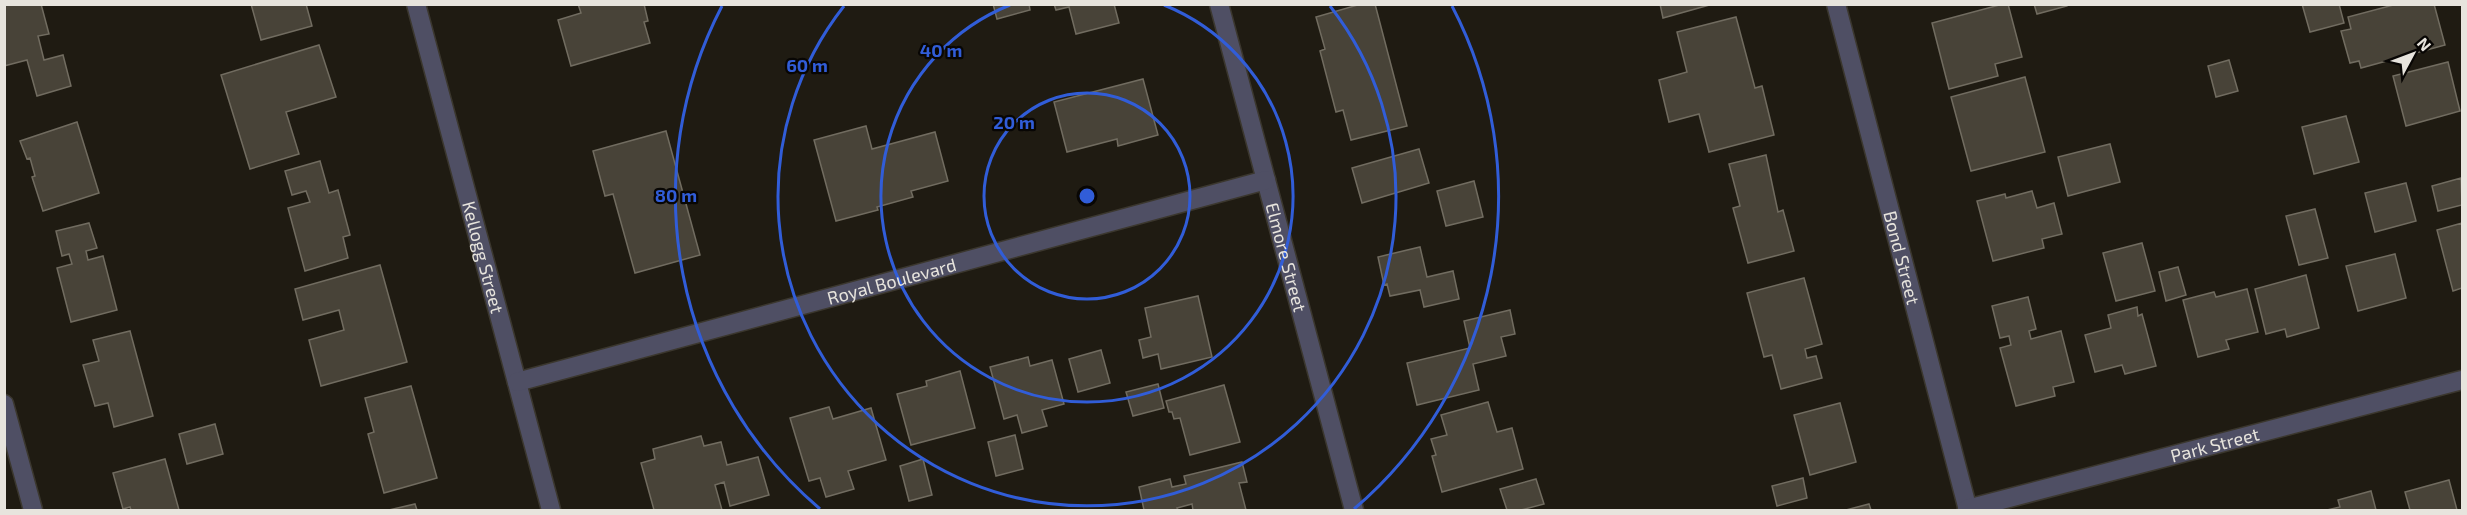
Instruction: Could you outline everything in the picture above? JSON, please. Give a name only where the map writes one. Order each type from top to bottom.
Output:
[{"type":"street","name":"Kellogg Street","points":[[416,4],[551,510]]},
{"type":"street","name":"Elmore Street","points":[[1220,4],[1354,510]]},
{"type":"street","name":"Bond Street","points":[[1836,4],[1968,510]]},
{"type":"street","name":"Royal Boulevard","points":[[517,382],[1266,180]]},
{"type":"street","name":"Park Street","points":[[1968,510],[2463,380]]},
{"type":"street","points":[[4,404],[33,510]]},
{"type":"building","points":[[4,4],[41,4],[49,34],[38,36],[44,60],[63,55],[71,86],[37,96],[27,60],[4,66]]},
{"type":"building","points":[[251,4],[306,4],[312,26],[261,40]]},
{"type":"building","points":[[578,4],[644,4],[648,21],[644,22],[650,43],[571,66],[558,20],[581,13]]},
{"type":"building","points":[[993,4],[1029,4],[1030,10],[997,19]]},
{"type":"building","points":[[1054,4],[1114,4],[1119,23],[1076,34],[1069,7],[1056,10]]},
{"type":"building","points":[[1361,4],[1375,4],[1407,126],[1351,140],[1343,110],[1336,112],[1320,51],[1325,49],[1316,17]]},
{"type":"building","points":[[1660,4],[1713,4],[1663,18]]},
{"type":"building","points":[[2008,4],[2022,57],[1995,64],[1998,76],[1949,89],[1932,23]]},
{"type":"building","points":[[2034,4],[2067,4],[2067,6],[2037,14]]},
{"type":"building","points":[[2302,4],[2339,4],[2344,23],[2310,32]]},
{"type":"building","points":[[2397,4],[2434,4],[2445,45],[2361,68],[2359,61],[2350,63],[2341,31],[2351,29],[2348,17]]},
{"type":"building","points":[[1736,17],[1755,88],[1762,86],[1774,135],[1709,152],[1699,114],[1669,122],[1659,80],[1687,72],[1677,32]]},
{"type":"building","points":[[319,45],[336,97],[286,112],[299,154],[250,169],[221,75]]},
{"type":"building","points":[[2229,60],[2238,91],[2216,97],[2208,66]]},
{"type":"building","points":[[2448,62],[2460,111],[2406,126],[2393,76]]},
{"type":"building","points":[[2025,77],[2045,152],[1971,171],[1951,97]]},
{"type":"building","points":[[1143,79],[1158,135],[1118,146],[1117,139],[1067,152],[1054,102]]},
{"type":"building","points":[[2346,116],[2359,162],[2314,174],[2302,127]]},
{"type":"building","points":[[77,122],[99,193],[43,211],[32,177],[35,176],[30,158],[27,159],[20,141]]},
{"type":"building","points":[[866,126],[872,149],[935,132],[948,181],[911,191],[913,197],[877,207],[878,210],[836,221],[814,140]]},
{"type":"building","points":[[666,131],[700,255],[635,273],[613,194],[605,196],[593,151]]},
{"type":"building","points":[[2110,144],[2120,182],[2068,196],[2058,157]]},
{"type":"building","points":[[1419,149],[1429,183],[1362,203],[1352,168]]},
{"type":"building","points":[[1766,155],[1778,212],[1783,210],[1794,251],[1748,263],[1733,208],[1740,206],[1729,164]]},
{"type":"building","points":[[320,161],[329,193],[338,190],[350,235],[343,237],[348,258],[305,271],[288,208],[310,202],[306,191],[292,195],[285,171]]},
{"type":"building","points":[[2461,178],[2462,205],[2438,211],[2432,186]]},
{"type":"building","points":[[1474,181],[1483,217],[1446,226],[1437,191]]},
{"type":"building","points":[[2406,183],[2416,221],[2375,232],[2365,193]]},
{"type":"building","points":[[2032,191],[2037,208],[2054,203],[2062,234],[2042,239],[2044,248],[1993,261],[1977,201],[2005,194],[2006,198]]},
{"type":"building","points":[[2315,209],[2328,258],[2299,265],[2286,216]]},
{"type":"building","points":[[89,223],[97,248],[86,251],[88,260],[103,256],[117,310],[71,322],[57,268],[72,264],[69,254],[62,256],[56,231]]},
{"type":"building","points":[[2462,223],[2462,288],[2453,291],[2437,230]]},
{"type":"building","points":[[2142,243],[2155,291],[2116,301],[2103,253]]},
{"type":"building","points":[[1420,247],[1427,277],[1453,271],[1459,299],[1424,307],[1420,290],[1390,296],[1387,284],[1384,285],[1378,257]]},
{"type":"building","points":[[2395,254],[2406,298],[2358,311],[2346,266]]},
{"type":"building","points":[[380,265],[407,362],[321,386],[309,340],[344,330],[339,310],[303,320],[295,289]]},
{"type":"building","points":[[2178,267],[2186,295],[2166,301],[2159,272]]},
{"type":"building","points":[[2306,275],[2319,328],[2287,337],[2285,329],[2266,334],[2255,289]]},
{"type":"building","points":[[1804,278],[1822,344],[1805,349],[1807,358],[1816,356],[1822,378],[1781,389],[1772,355],[1764,357],[1747,293]]},
{"type":"building","points":[[2247,289],[2258,332],[2226,340],[2229,349],[2198,357],[2183,300],[2214,292],[2216,297]]},
{"type":"building","points":[[1198,296],[1212,357],[1161,369],[1158,354],[1143,358],[1139,340],[1151,337],[1145,308]]},
{"type":"building","points":[[2028,297],[2036,329],[2029,331],[2031,339],[2061,331],[2074,382],[2053,387],[2055,396],[2016,406],[2000,348],[2011,345],[2009,336],[2000,338],[1992,306]]},
{"type":"building","points":[[2137,307],[2138,316],[2142,314],[2156,366],[2125,374],[2122,365],[2095,372],[2085,335],[2111,328],[2108,315]]},
{"type":"building","points":[[1510,310],[1515,334],[1501,337],[1506,356],[1473,364],[1479,390],[1417,405],[1407,363],[1470,348],[1464,321]]},
{"type":"building","points":[[130,331],[153,416],[114,427],[108,403],[95,406],[83,365],[99,361],[93,340]]},
{"type":"building","points":[[1101,350],[1110,383],[1078,392],[1069,359]]},
{"type":"building","points":[[1028,357],[1030,366],[1052,360],[1064,404],[1042,410],[1047,426],[1022,433],[1017,415],[1004,419],[990,367]]},
{"type":"building","points":[[960,371],[975,428],[911,445],[897,394],[927,386],[926,381]]},
{"type":"building","points":[[1158,384],[1164,408],[1133,416],[1126,392]]},
{"type":"building","points":[[1224,385],[1240,442],[1190,455],[1180,418],[1174,419],[1166,401]]},
{"type":"building","points":[[411,386],[437,478],[384,493],[368,434],[374,432],[365,398]]},
{"type":"building","points":[[1488,402],[1497,432],[1512,428],[1523,469],[1442,492],[1432,456],[1436,455],[1431,439],[1447,435],[1441,415]]},
{"type":"building","points":[[1840,403],[1856,462],[1810,475],[1794,415]]},
{"type":"building","points":[[829,407],[833,419],[871,408],[886,460],[848,471],[854,489],[826,497],[820,478],[809,481],[790,418]]},
{"type":"building","points":[[215,424],[223,454],[187,464],[179,434]]},
{"type":"building","points":[[1015,435],[1023,469],[996,476],[988,442]]},
{"type":"building","points":[[701,436],[704,446],[721,442],[727,465],[758,457],[769,495],[730,506],[724,482],[715,485],[722,510],[654,510],[641,463],[655,459],[653,449]]},
{"type":"building","points":[[165,459],[179,510],[131,510],[130,507],[123,509],[113,473]]},
{"type":"building","points":[[923,459],[932,495],[909,501],[900,466]]},
{"type":"building","points":[[1242,462],[1247,482],[1239,483],[1246,510],[1193,510],[1192,504],[1177,508],[1178,510],[1144,510],[1139,487],[1170,479],[1172,487],[1186,484],[1184,476]]},
{"type":"building","points":[[1803,478],[1807,498],[1777,506],[1772,486]]},
{"type":"building","points":[[1536,479],[1544,504],[1521,510],[1507,510],[1500,489]]},
{"type":"building","points":[[2449,480],[2457,510],[2410,510],[2405,492]]},
{"type":"building","points":[[2371,491],[2376,510],[2327,510],[2340,507],[2338,500]]},
{"type":"building","points":[[415,504],[417,510],[389,510]]},
{"type":"building","points":[[1869,504],[1871,510],[1846,510]]}]
